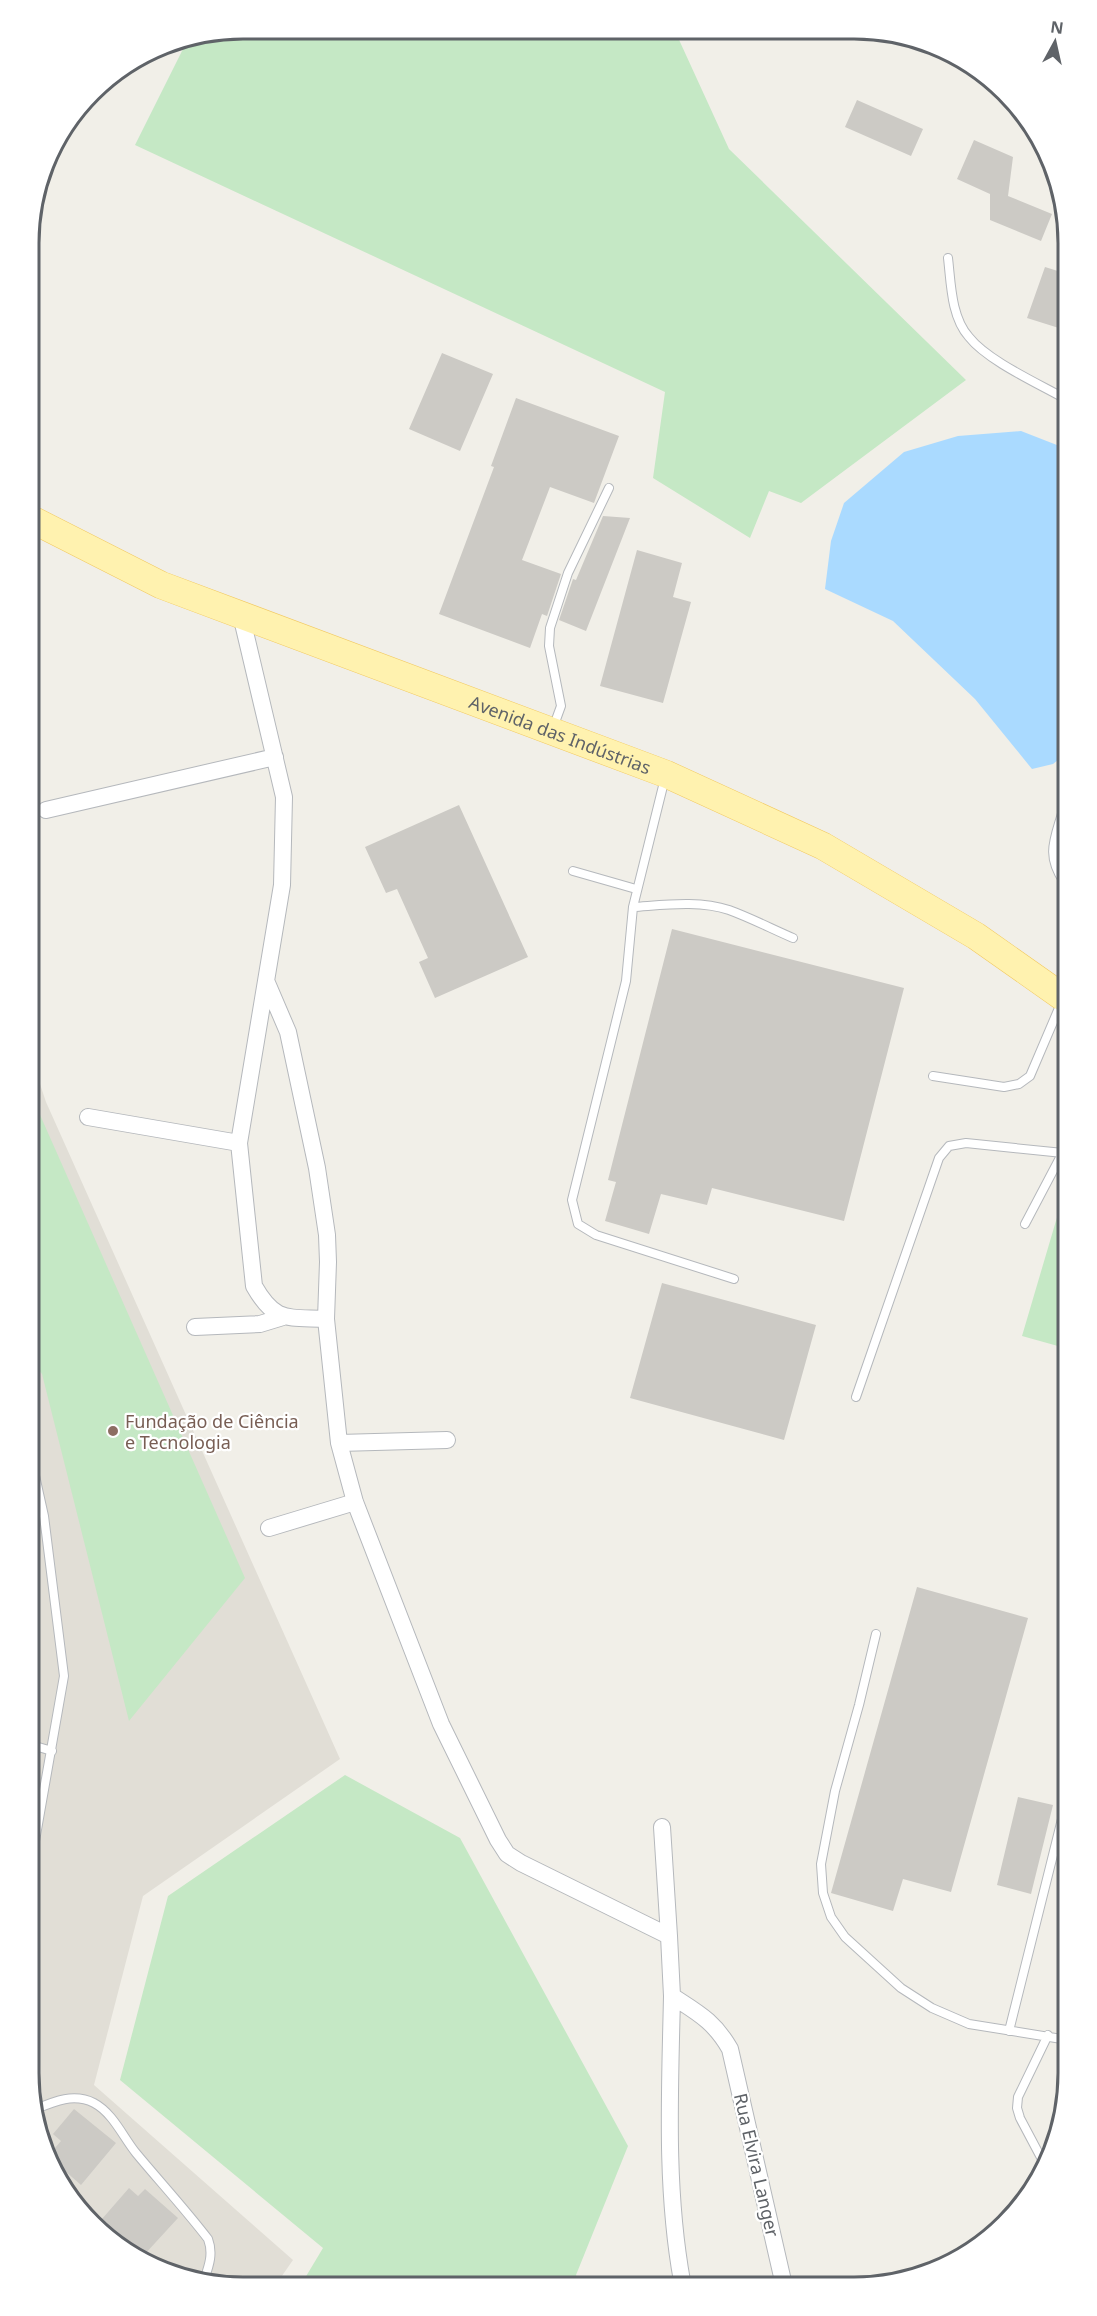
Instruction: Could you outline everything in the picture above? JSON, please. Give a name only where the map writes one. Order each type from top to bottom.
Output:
[{"type":"main road","name":"Avenida das Indústrias","points":[[39,523],[161,585],[666,774],[823,846],[975,936],[1058,994]]},
{"type":"street","points":[[241,615],[284,797],[282,885],[239,1143],[254,1286],[265,1306],[283,1317]]},
{"type":"street","points":[[46,810],[275,757]]},
{"type":"street","points":[[267,982],[288,1032],[317,1167],[327,1235],[326,1318],[339,1443],[355,1502],[441,1724],[507,1854],[669,1936]]},
{"type":"street","points":[[88,1117],[239,1143]]},
{"type":"street","points":[[195,1327],[260,1324],[283,1317],[326,1318]]},
{"type":"street","points":[[339,1443],[447,1440]]},
{"type":"street","points":[[269,1528],[355,1502]]},
{"type":"street","points":[[662,1827],[672,1996],[669,2132],[674,2236],[681,2277]]},
{"type":"street","name":"Rua Elvira Langer","points":[[672,1996],[710,2021],[730,2049],[782,2277]]},
{"type":"lane","points":[[948,258],[952,295],[968,337],[988,353],[1058,394]]},
{"type":"lane","points":[[552,731],[561,706],[549,646],[550,628],[568,573],[609,488]]},
{"type":"lane","points":[[666,774],[636,890],[626,981],[572,1200],[578,1224],[596,1235],[734,1279]]},
{"type":"lane","points":[[1058,829],[1052,860],[1058,874]]},
{"type":"lane","points":[[573,871],[636,890]]},
{"type":"lane","points":[[633,906],[710,906],[728,910],[793,938]]},
{"type":"lane","points":[[933,1076],[1004,1087],[1019,1084],[1030,1076],[1058,1012]]},
{"type":"lane","points":[[856,1397],[939,1158],[949,1146],[966,1143],[1058,1151]]},
{"type":"lane","points":[[1024,1224],[1058,1162]]},
{"type":"lane","points":[[39,1494],[44,1516],[64,1676],[39,1820]]},
{"type":"lane","points":[[876,1634],[860,1705],[835,1791],[821,1864],[823,1893],[831,1917],[845,1937],[901,1988],[932,2008],[969,2024],[1058,2038]]},
{"type":"lane","points":[[39,1747],[52,1750]]},
{"type":"lane","points":[[1009,2031],[1058,1835]]},
{"type":"lane","points":[[1040,2155],[1017,2108],[1018,2097],[1048,2035]]},
{"type":"lane","points":[[42,2106],[59,2099],[78,2098],[94,2104],[108,2115],[208,2239],[212,2248],[206,2273]]},
{"type":"shaded area","name":"Fundação de Ciência e Tecnologia","points":[[39,1081],[46,1102],[340,1759],[143,1896],[94,2085],[293,2260],[281,2277],[243,2277],[203,2273],[153,2256],[119,2235],[81,2197],[66,2175],[46,2126],[39,2073]]},
{"type":"green space","points":[[243,39],[679,39],[729,149],[966,380],[801,503],[769,491],[750,538],[653,478],[665,392],[135,145],[183,48],[203,43]]},
{"type":"green space","points":[[39,1113],[245,1578],[129,1721],[42,1374],[39,1370]]},
{"type":"green space","points":[[1058,1214],[1058,1346],[1022,1336]]},
{"type":"green space","points":[[345,1775],[460,1838],[628,2146],[577,2277],[306,2277],[323,2248],[120,2080],[168,1896]]},
{"type":"water","points":[[1021,431],[1058,445],[1058,760],[1053,764],[1032,769],[975,699],[893,621],[825,589],[831,541],[844,503],[904,452],[958,436]]},
{"type":"building","points":[[857,100],[923,129],[911,156],[845,127]]},
{"type":"building","points":[[974,140],[1013,157],[1008,196],[1052,214],[1041,241],[990,220],[990,194],[957,179]]},
{"type":"building","points":[[1045,267],[1058,271],[1058,328],[1027,318]]},
{"type":"building","points":[[442,353],[493,374],[460,451],[409,429]]},
{"type":"building","points":[[516,398],[619,436],[594,503],[550,487],[522,560],[561,574],[547,616],[542,614],[530,648],[439,614],[494,467],[491,466]]},
{"type":"building","points":[[603,516],[630,518],[586,631],[559,620],[573,579],[576,580]]},
{"type":"building","points":[[637,550],[682,563],[673,597],[691,602],[663,703],[600,686]]},
{"type":"building","points":[[459,805],[528,957],[435,998],[419,962],[428,958],[397,889],[386,893],[365,847]]},
{"type":"building","points":[[672,929],[904,988],[844,1221],[712,1188],[707,1205],[661,1194],[649,1234],[605,1221],[616,1182],[608,1180]]},
{"type":"building","points":[[662,1283],[816,1325],[784,1440],[630,1398]]},
{"type":"building","points":[[917,1587],[1028,1618],[951,1892],[903,1879],[893,1911],[831,1893]]},
{"type":"building","points":[[1018,1797],[1053,1805],[1031,1894],[997,1885]]},
{"type":"building","points":[[74,2109],[116,2143],[81,2185],[64,2170],[54,2149],[61,2141],[53,2134]]},
{"type":"building","points":[[129,2188],[138,2196],[145,2189],[178,2218],[146,2252],[119,2235],[102,2219]]},
{"type":"place","name":"Fundação de Ciência e Tecnologia","points":[[113,1431]]}]
